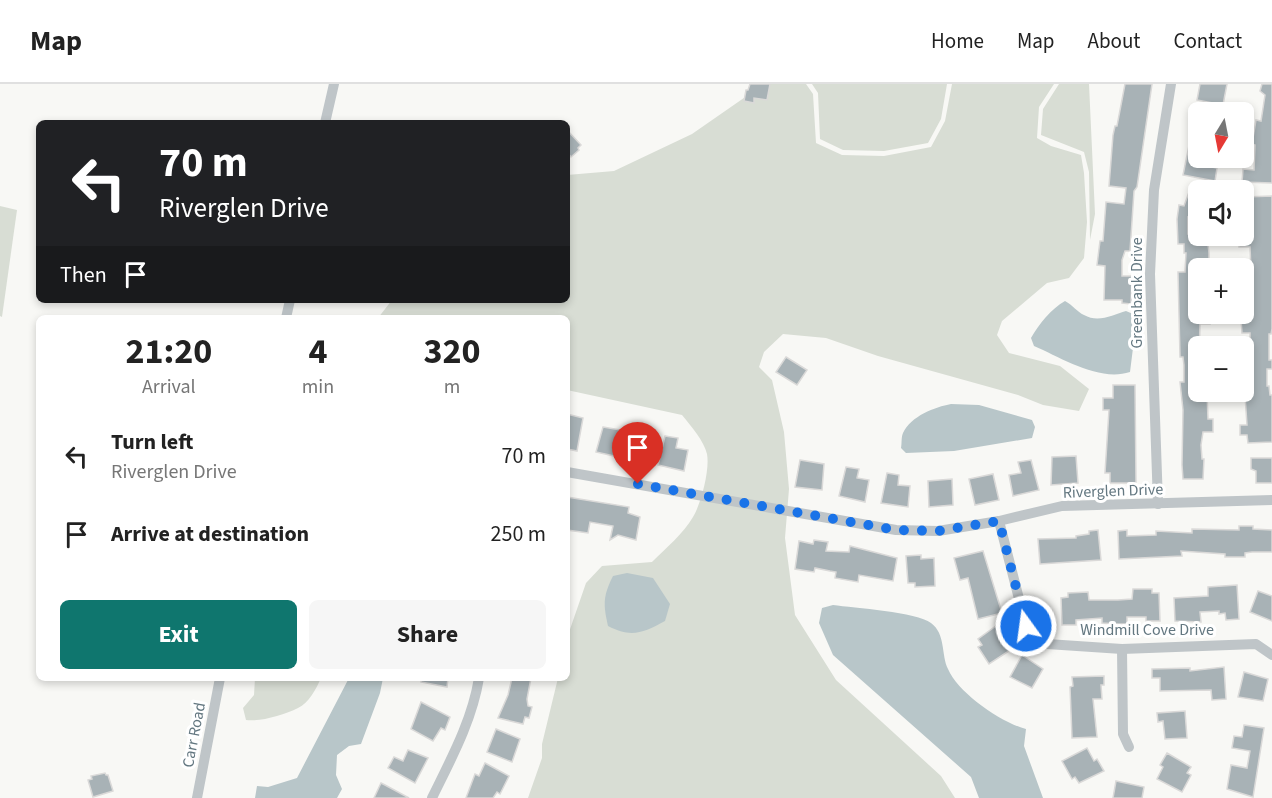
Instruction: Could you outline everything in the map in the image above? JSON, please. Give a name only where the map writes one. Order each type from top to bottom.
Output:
[{"type":"street","points":[[326,120],[334,84]]},
{"type":"street","name":"Greenbank Drive","points":[[1158,504],[1150,274],[1154,190],[1171,84]]},
{"type":"street","name":"Riverglen Drive","points":[[570,473],[896,530],[938,531],[999,521],[1062,506],[1272,500]]},
{"type":"street","name":"Windmill Cove Drive","points":[[999,521],[1026,626],[1047,644],[1122,649],[1256,644],[1272,655]]},
{"type":"street","points":[[1122,649],[1123,734],[1129,747]]},
{"type":"street","name":"Carr Road","points":[[197,798],[219,681]]},
{"type":"street","points":[[432,798],[466,728],[475,704],[479,681]]},
{"type":"shaded area","points":[[764,84],[806,84],[813,94],[816,143],[842,155],[884,156],[931,147],[945,121],[952,84],[1054,84],[1039,107],[1037,138],[1051,146],[1081,155],[1087,222],[1084,258],[1069,278],[1047,283],[1002,321],[997,335],[1009,353],[1060,366],[1089,389],[1079,411],[1043,405],[1018,395],[878,356],[826,338],[783,334],[764,352],[759,367],[772,380],[784,432],[789,489],[785,538],[795,615],[836,680],[941,776],[955,798],[528,798],[542,758],[542,744],[557,681],[570,681],[570,629],[586,583],[602,566],[652,562],[679,535],[693,517],[699,504],[706,478],[707,454],[700,439],[682,415],[570,391],[570,315],[380,315],[390,303],[570,303],[570,175],[614,171],[692,134]]},
{"type":"shaded area","points":[[812,84],[947,84],[941,119],[928,143],[884,151],[843,150],[820,139],[818,93]]},
{"type":"shaded area","points":[[1059,84],[1089,84],[1095,214],[1090,240],[1089,172],[1084,152],[1041,135],[1043,109]]},
{"type":"shaded area","points":[[0,206],[17,210],[2,317],[0,316]]},
{"type":"shaded area","points":[[1065,301],[1089,317],[1105,318],[1126,311],[1133,314],[1136,324],[1130,372],[1106,374],[1093,371],[1034,346],[1031,338],[1038,327]]},
{"type":"shaded area","points":[[951,404],[979,405],[1032,420],[1035,427],[1032,438],[954,451],[906,453],[901,448],[903,433],[917,417],[938,407]]},
{"type":"shaded area","points":[[627,573],[653,578],[670,604],[665,621],[650,629],[630,633],[608,626],[605,606],[607,589],[613,576]]},
{"type":"shaded area","points":[[833,605],[899,613],[931,623],[939,633],[948,669],[961,688],[993,714],[1026,729],[1024,746],[1043,798],[979,798],[971,777],[833,655],[819,623],[822,608]]},
{"type":"shaded area","points":[[255,681],[319,681],[302,706],[272,717],[246,720],[243,708],[254,695]]},
{"type":"shaded area","points":[[347,681],[382,681],[361,744],[349,746],[337,755],[336,775],[342,789],[337,798],[255,798],[257,786],[268,787],[297,778]]},
{"type":"building","points":[[750,84],[770,84],[767,100],[754,98],[754,103],[744,101]]},
{"type":"building","points":[[1125,84],[1152,84],[1137,187],[1134,191],[1130,251],[1125,251],[1122,260],[1122,276],[1132,276],[1131,304],[1122,303],[1122,300],[1104,300],[1105,266],[1097,265],[1100,241],[1103,241],[1106,202],[1124,204],[1126,188],[1109,186],[1113,135],[1115,126],[1117,126]]},
{"type":"building","points":[[1200,84],[1227,84],[1224,102],[1197,100]]},
{"type":"building","points":[[1262,84],[1272,84],[1272,183],[1242,180],[1243,169],[1254,170],[1254,132],[1256,120],[1261,121],[1265,95],[1260,91]]},
{"type":"building","points":[[570,133],[581,145],[570,156]]},
{"type":"building","points":[[1188,150],[1188,168],[1217,168],[1215,180],[1183,175]]},
{"type":"building","points":[[1188,195],[1188,246],[1208,246],[1209,253],[1209,258],[1188,258],[1188,324],[1200,324],[1200,336],[1188,336],[1188,402],[1207,402],[1208,419],[1213,419],[1213,432],[1203,432],[1201,445],[1202,459],[1204,459],[1203,479],[1183,479],[1182,465],[1183,410],[1180,382],[1184,382],[1184,365],[1183,357],[1180,357],[1178,272],[1185,272],[1186,253],[1184,253],[1184,244],[1178,244],[1177,219],[1179,205],[1184,206]]},
{"type":"building","points":[[1272,196],[1272,329],[1269,334],[1269,360],[1272,360],[1272,369],[1267,369],[1267,386],[1272,395],[1272,442],[1248,443],[1247,435],[1240,435],[1240,425],[1247,425],[1245,402],[1254,402],[1254,336],[1250,336],[1250,333],[1242,333],[1241,324],[1254,324],[1254,258],[1250,258],[1250,247],[1239,246],[1254,246],[1254,197]]},
{"type":"building","points":[[786,357],[807,370],[797,385],[776,372]]},
{"type":"building","points":[[1113,385],[1135,385],[1136,483],[1110,483],[1110,473],[1105,473],[1109,410],[1103,410],[1103,398],[1113,398]]},
{"type":"building","points":[[570,415],[583,418],[577,451],[570,450]]},
{"type":"building","points":[[603,427],[627,431],[623,458],[596,452]]},
{"type":"building","points":[[665,436],[678,438],[676,448],[688,450],[684,471],[658,465]]},
{"type":"building","points":[[1076,456],[1078,483],[1051,485],[1052,457]]},
{"type":"building","points":[[1251,458],[1272,458],[1272,483],[1256,483],[1256,471],[1251,469]]},
{"type":"building","points":[[800,460],[824,464],[822,490],[795,487]]},
{"type":"building","points":[[1031,460],[1039,490],[1013,496],[1009,475],[1021,473],[1018,462]]},
{"type":"building","points":[[846,467],[859,469],[857,478],[869,480],[865,502],[839,496]]},
{"type":"building","points":[[887,473],[899,475],[898,485],[910,486],[908,507],[881,503]]},
{"type":"building","points":[[993,474],[999,500],[975,505],[969,479]]},
{"type":"building","points":[[952,479],[953,505],[929,507],[928,481]]},
{"type":"building","points":[[570,497],[629,507],[628,513],[640,517],[636,540],[618,535],[610,540],[613,526],[590,522],[588,533],[570,530]]},
{"type":"building","points":[[1239,526],[1272,530],[1272,552],[1245,553],[1245,557],[1225,557],[1225,554],[1181,551],[1182,556],[1119,559],[1118,531],[1127,530],[1127,536],[1156,535],[1156,531],[1192,533],[1192,529],[1239,530]]},
{"type":"building","points":[[1098,530],[1101,560],[1040,564],[1038,539],[1076,538],[1076,536],[1089,534],[1089,531]]},
{"type":"building","points":[[814,540],[828,542],[826,551],[849,552],[850,546],[897,558],[893,581],[859,575],[858,582],[835,578],[836,572],[815,568],[814,572],[795,569],[799,541],[813,544]]},
{"type":"building","points":[[983,551],[1002,613],[978,619],[968,578],[960,580],[954,558]]},
{"type":"building","points":[[921,555],[921,559],[934,558],[935,586],[915,587],[915,583],[908,583],[906,556]]},
{"type":"building","points":[[1237,585],[1239,619],[1226,620],[1225,613],[1219,614],[1219,611],[1200,612],[1201,622],[1175,621],[1174,598],[1208,596],[1208,587]]},
{"type":"building","points":[[1133,589],[1152,589],[1152,593],[1159,593],[1160,621],[1146,621],[1146,617],[1127,617],[1127,624],[1118,624],[1102,623],[1102,618],[1076,620],[1076,625],[1062,625],[1061,598],[1068,597],[1068,593],[1088,592],[1089,600],[1118,600],[1132,599]]},
{"type":"building","points":[[1258,591],[1272,596],[1272,621],[1250,612]]},
{"type":"building","points":[[1000,623],[1008,635],[1005,637],[1012,649],[989,664],[978,647],[982,645],[978,639]]},
{"type":"building","points":[[1022,655],[1043,669],[1032,688],[1010,677]]},
{"type":"building","points":[[1224,667],[1226,699],[1212,700],[1211,690],[1160,691],[1160,678],[1152,678],[1152,669],[1190,668],[1190,671]]},
{"type":"building","points":[[1244,672],[1268,679],[1263,701],[1238,697]]},
{"type":"building","points":[[1104,676],[1104,685],[1101,685],[1102,699],[1093,699],[1097,737],[1072,738],[1070,687],[1073,686],[1072,677]]},
{"type":"building","points":[[421,681],[448,681],[447,687]]},
{"type":"building","points":[[511,681],[530,681],[527,699],[528,706],[532,707],[529,718],[525,717],[523,724],[498,718]]},
{"type":"building","points":[[421,702],[450,717],[445,730],[441,728],[433,741],[411,729]]},
{"type":"building","points":[[1185,711],[1187,738],[1165,739],[1163,721],[1158,722],[1157,713]]},
{"type":"building","points":[[1244,725],[1264,728],[1253,797],[1227,789],[1231,765],[1247,768],[1250,751],[1232,748],[1234,736],[1242,737]]},
{"type":"building","points":[[496,729],[520,739],[512,762],[487,752]]},
{"type":"building","points":[[1087,748],[1094,761],[1097,759],[1104,771],[1079,783],[1075,777],[1072,779],[1062,761]]},
{"type":"building","points":[[408,750],[428,758],[415,783],[388,768],[394,757],[403,761]]},
{"type":"building","points":[[1167,753],[1191,767],[1187,773],[1191,775],[1182,792],[1157,779],[1163,767],[1160,765]]},
{"type":"building","points":[[485,763],[509,776],[500,794],[497,792],[493,798],[466,798],[475,774],[479,776]]},
{"type":"building","points":[[105,773],[108,775],[113,791],[93,797],[88,780],[92,779],[91,776]]},
{"type":"building","points":[[1116,781],[1144,787],[1142,798],[1113,798]]},
{"type":"building","points":[[381,783],[385,785],[409,798],[374,798]]},
{"type":"route","points":[[638,484],[896,530],[938,531],[999,521],[1026,626]]}]
